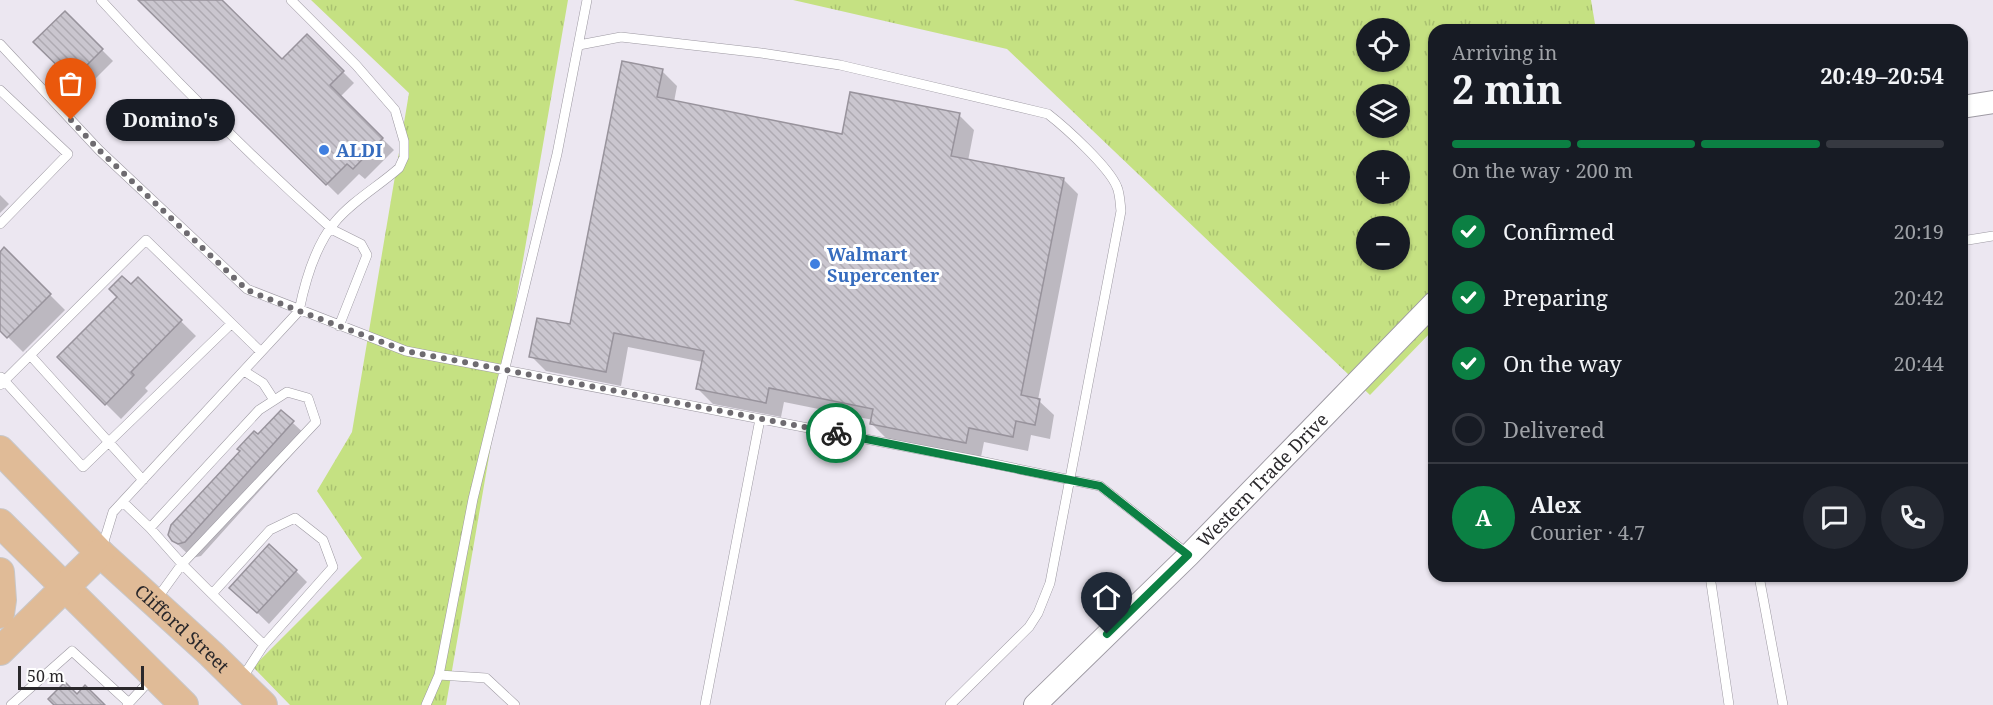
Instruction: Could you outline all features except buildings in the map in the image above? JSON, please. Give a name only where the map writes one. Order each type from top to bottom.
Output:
[{"type":"main road","name":"Clifford Street","points":[[0,450],[100,553],[263,705]]},
{"type":"main road","points":[[0,522],[184,705]]},
{"type":"main road","points":[[0,651],[100,553]]},
{"type":"main road","points":[[0,572],[2,600],[0,614]]},
{"type":"street","points":[[1968,106],[1993,102]]},
{"type":"street","name":"Western Trade Drive","points":[[1035,705],[1188,555],[1428,309]]},
{"type":"lane","points":[[101,0],[162,67],[233,138],[331,228],[361,244],[367,255],[339,326]]},
{"type":"lane","points":[[100,553],[113,512],[299,311],[304,286],[322,242],[331,228],[342,214],[399,168],[404,158],[405,141],[395,110],[356,65],[291,0]]},
{"type":"lane","points":[[426,705],[439,675],[473,500],[557,154],[587,0]]},
{"type":"lane","points":[[579,45],[621,37],[761,53],[840,65],[1048,114],[1070,132],[1117,187],[1121,211],[1050,583],[1038,613],[1029,627],[950,705]]},
{"type":"lane","points":[[0,44],[99,150],[247,290],[406,351],[1100,486],[1188,555]]},
{"type":"lane","points":[[0,90],[68,154],[0,224]]},
{"type":"lane","points":[[1968,240],[1993,236]]},
{"type":"lane","points":[[231,324],[110,443],[83,466],[1,381],[146,240],[261,352]]},
{"type":"lane","points":[[30,355],[143,480]]},
{"type":"lane","points":[[244,371],[263,383],[274,400]]},
{"type":"lane","points":[[150,528],[260,410],[287,392],[308,398],[316,422],[182,564],[154,602]]},
{"type":"lane","points":[[705,705],[760,419]]},
{"type":"lane","points":[[123,502],[264,645]]},
{"type":"lane","points":[[212,594],[270,530],[295,518],[323,540],[333,567],[264,645],[239,682]]},
{"type":"lane","points":[[1711,582],[1729,705]]},
{"type":"lane","points":[[1761,582],[1783,705]]},
{"type":"lane","points":[[11,705],[72,651],[128,704],[154,676]]},
{"type":"lane","points":[[439,675],[486,678],[515,705]]},
{"type":"green space","points":[[311,0],[568,0],[446,705],[290,705],[253,667],[362,558],[317,491],[352,432],[409,93]]},
{"type":"green space","points":[[793,0],[1591,0],[1595,24],[1428,24],[1428,335],[1370,395],[1007,49]]},
{"type":"way so far","points":[[71,120],[99,150],[247,290],[406,351],[836,433]]},
{"type":"place","name":"Domino's","points":[[71,120]]},
{"type":"place","name":"ALDI","points":[[324,150]]},
{"type":"place","name":"Walmart Supercenter","points":[[815,264]]},
{"type":"route","points":[[836,433],[1100,486],[1188,555],[1107,634]]}]
